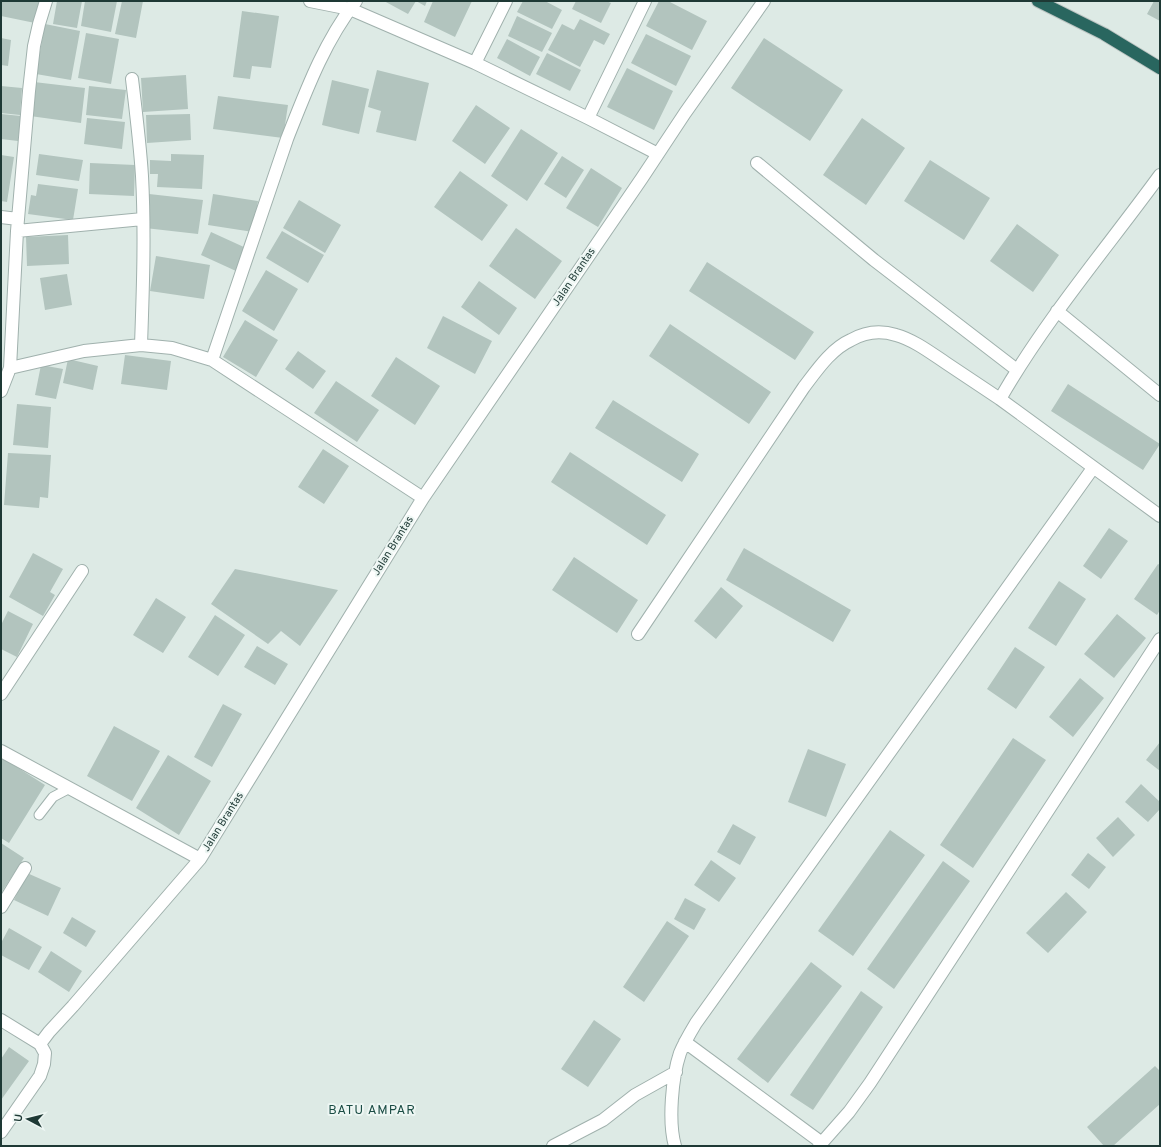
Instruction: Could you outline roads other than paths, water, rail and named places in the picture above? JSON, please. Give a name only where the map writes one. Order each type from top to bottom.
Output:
[{"type":"highway","points":[[1038,1],[1104,34],[1159,65]]},
{"type":"street","points":[[1,391],[10,368],[17,225],[23,150],[34,53],[39,24],[46,1]]},
{"type":"street","points":[[310,1],[353,5],[588,118],[658,154]]},
{"type":"street","points":[[475,63],[506,1]]},
{"type":"street","points":[[588,118],[646,1]]},
{"type":"street","name":"Jalan Brantas","points":[[40,1044],[200,859],[423,498],[764,1]]},
{"type":"street","points":[[212,360],[287,139],[319,60],[334,32],[353,5]]},
{"type":"street","points":[[132,79],[139,132],[142,178],[143,280],[141,345]]},
{"type":"street","points":[[757,163],[874,260],[1017,370]]},
{"type":"street","points":[[1000,399],[1017,370],[1057,311],[1132,214],[1160,175]]},
{"type":"street","points":[[1,217],[17,225],[143,219]]},
{"type":"street","points":[[1057,311],[1160,395]]},
{"type":"street","points":[[638,634],[804,387],[837,349],[850,340],[864,334],[879,332],[897,335],[913,342],[1000,399],[1160,516]]},
{"type":"street","points":[[10,368],[84,351],[141,345],[172,348],[212,360],[423,498]]},
{"type":"street","points":[[675,1146],[671,1122],[676,1072],[680,1054],[696,1023],[1093,468]]},
{"type":"street","points":[[1,694],[82,571]]},
{"type":"street","points":[[685,1042],[821,1145],[849,1112],[870,1083],[1160,639]]},
{"type":"street","points":[[1,751],[200,859]]},
{"type":"street","points":[[1,907],[25,868]]},
{"type":"street","points":[[1,1020],[40,1044],[45,1053],[44,1064],[40,1076],[1,1132]]},
{"type":"street","points":[[553,1146],[604,1120],[635,1095],[676,1072]]},
{"type":"lane","points":[[39,815],[53,797],[70,788]]},
{"type":"district","name":"BATU AMPAR","points":[[372,1111]]}]
